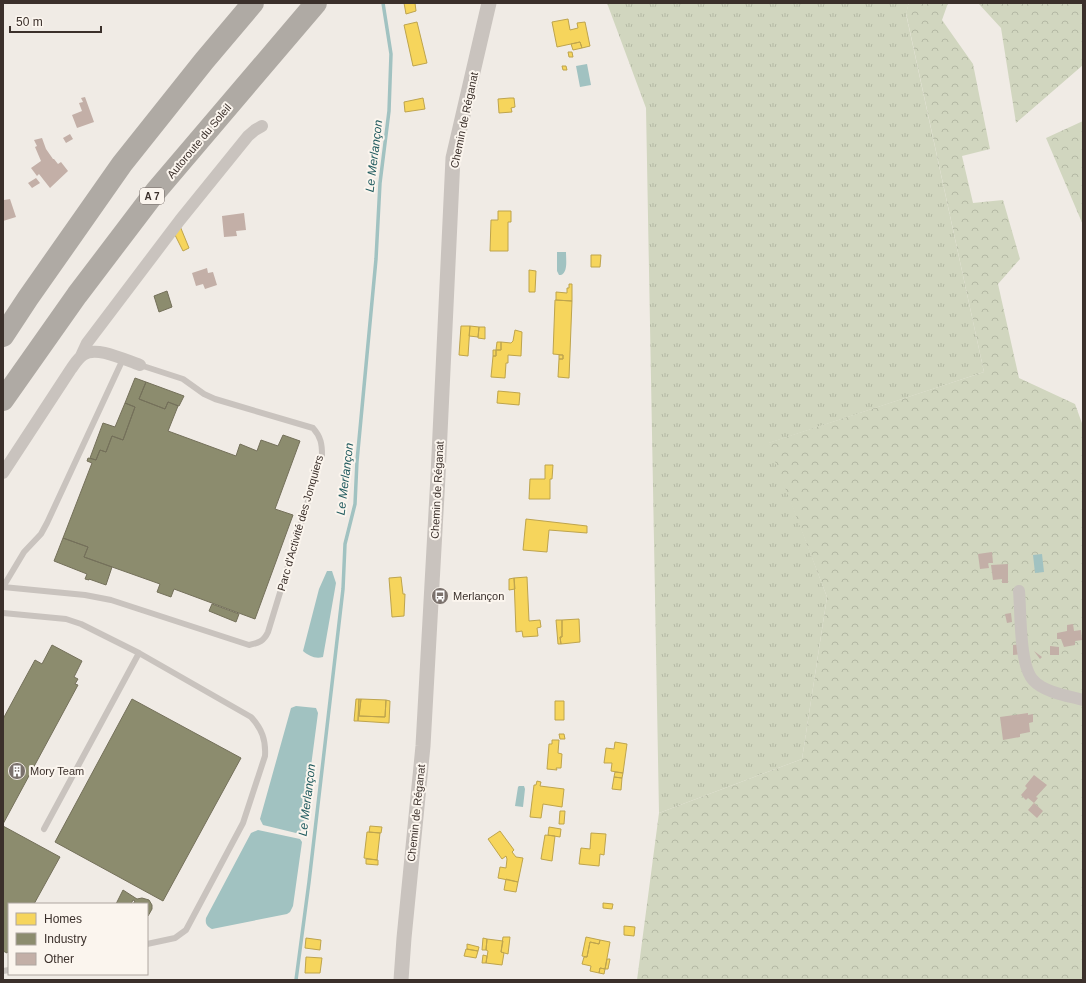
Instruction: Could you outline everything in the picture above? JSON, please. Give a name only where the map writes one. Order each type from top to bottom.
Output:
[{"type":"highway","points":[[3,336],[122,164],[204,61],[253,3]]},
{"type":"highway","name":"Autoroute du Soleil","points":[[3,400],[77,295],[156,191],[316,3]]},
{"type":"street","name":"Chemin de Réganat","points":[[402,980],[404,938],[423,746],[439,460],[453,158],[489,3]]},
{"type":"street","points":[[3,472],[81,356],[87,343],[180,220],[248,136],[262,126]]},
{"type":"street","name":"Parc d'Activité des Jonquiers","points":[[81,356],[85,353],[95,351],[112,355],[140,365]]},
{"type":"street","points":[[1019,591],[1024,656],[1028,673],[1034,682],[1045,689],[1083,700]]},
{"type":"lane","points":[[3,587],[24,552],[41,534],[47,523],[123,359]]},
{"type":"lane","name":"Parc d'Activité des Jonquiers","points":[[3,587],[85,595],[111,600],[249,644],[257,644],[265,639],[322,455],[322,444],[319,434],[313,428],[215,399],[204,394],[183,379],[140,365]]},
{"type":"lane","points":[[3,612],[73,621],[139,652],[250,717],[258,724],[263,734],[266,746],[265,756],[243,822],[186,930],[175,938],[148,944]]},
{"type":"lane","points":[[44,829],[139,652]]},
{"type":"green space","points":[[607,3],[909,3],[906,14],[984,372],[769,443],[827,597],[802,759],[659,813],[646,108]]},
{"type":"green space","points":[[909,3],[948,3],[942,20],[973,64],[990,149],[962,156],[973,203],[1003,200],[1020,259],[998,284],[1019,378],[1075,404],[1083,426],[1083,980],[637,980],[659,813],[802,759],[827,597],[768,443],[984,372],[906,13]]},
{"type":"green space","points":[[978,3],[1083,3],[1083,65],[1016,123],[1001,28]]},
{"type":"green space","points":[[1083,121],[1083,225],[1046,138]]},
{"type":"water","points":[[587,64],[591,85],[580,87],[576,66]]},
{"type":"water","points":[[557,252],[566,252],[566,269],[561,275],[559,275],[557,271]]},
{"type":"water","points":[[1042,554],[1044,572],[1035,573],[1033,555]]},
{"type":"water","points":[[327,571],[332,571],[336,583],[323,657],[320,658],[310,656],[303,651],[319,589]]},
{"type":"water","points":[[296,706],[316,708],[318,713],[303,827],[300,832],[296,833],[263,825],[260,819],[291,708]]},
{"type":"water","points":[[519,786],[524,786],[525,789],[523,807],[515,806]]},
{"type":"water","points":[[258,830],[300,839],[302,842],[293,906],[287,914],[212,929],[207,925],[206,918],[251,833]]},
{"type":"building: Homes","points":[[404,3],[415,3],[416,11],[406,14]]},
{"type":"building: Homes","points":[[568,19],[570,30],[578,28],[577,23],[585,22],[590,46],[582,48],[580,42],[557,47],[552,22]]},
{"type":"building: Homes","points":[[417,22],[427,63],[413,66],[404,25]]},
{"type":"building: Homes","points":[[580,42],[582,48],[573,50],[571,44]]},
{"type":"building: Homes","points":[[568,52],[572,52],[573,57],[569,57]]},
{"type":"building: Homes","points":[[562,66],[566,66],[567,70],[563,70]]},
{"type":"building: Homes","points":[[423,98],[425,109],[405,112],[404,102]]},
{"type":"building: Homes","points":[[514,98],[515,107],[511,108],[512,112],[499,113],[498,99]]},
{"type":"building: Homes","points":[[498,211],[511,211],[511,222],[508,222],[508,251],[490,251],[491,220],[498,220]]},
{"type":"building: Homes","points":[[180,226],[189,248],[183,251],[174,233]]},
{"type":"building: Homes","points":[[591,255],[601,255],[600,267],[591,267]]},
{"type":"building: Homes","points":[[529,270],[536,271],[535,292],[529,292]]},
{"type":"building: Homes","points":[[569,284],[572,284],[572,301],[556,300],[556,292],[567,293]]},
{"type":"building: Homes","points":[[555,300],[572,301],[569,378],[558,377],[559,359],[563,359],[563,355],[553,354]]},
{"type":"building: Homes","points":[[461,326],[470,326],[468,356],[459,355]]},
{"type":"building: Homes","points":[[470,326],[479,327],[478,337],[469,336]]},
{"type":"building: Homes","points":[[479,327],[485,327],[485,339],[478,338]]},
{"type":"building: Homes","points":[[515,330],[522,332],[521,356],[508,355],[505,378],[491,377],[493,356],[496,356],[496,350],[501,350],[501,342],[511,343],[513,341]]},
{"type":"building: Homes","points":[[497,342],[501,342],[501,350],[496,350]]},
{"type":"building: Homes","points":[[493,350],[496,350],[496,356],[493,356]]},
{"type":"building: Homes","points":[[559,355],[563,355],[563,359],[559,359]]},
{"type":"building: Homes","points":[[498,391],[520,393],[519,405],[497,403]]},
{"type":"building: Homes","points":[[545,465],[553,465],[552,479],[550,479],[550,499],[529,499],[530,479],[545,479]]},
{"type":"building: Homes","points":[[526,519],[587,526],[587,533],[549,530],[547,552],[523,550]]},
{"type":"building: Homes","points":[[401,577],[403,594],[405,594],[404,616],[392,617],[389,578]]},
{"type":"building: Homes","points":[[527,577],[529,621],[540,620],[541,627],[537,628],[538,636],[523,637],[522,631],[516,632],[514,578]]},
{"type":"building: Homes","points":[[514,578],[515,589],[509,590],[509,579]]},
{"type":"building: Homes","points":[[579,619],[580,642],[561,644],[560,637],[562,637],[562,620]]},
{"type":"building: Homes","points":[[556,620],[562,620],[562,637],[560,637],[561,644],[558,644]]},
{"type":"building: Homes","points":[[356,699],[359,699],[358,721],[354,721]]},
{"type":"building: Homes","points":[[359,699],[361,699],[359,716],[385,717],[386,700],[390,701],[389,723],[358,721]]},
{"type":"building: Homes","points":[[361,699],[386,700],[385,717],[359,716]]},
{"type":"building: Homes","points":[[555,701],[564,701],[564,720],[555,720]]},
{"type":"building: Homes","points":[[559,734],[564,734],[565,739],[560,739]]},
{"type":"building: Homes","points":[[552,740],[559,740],[558,753],[562,754],[561,768],[556,768],[557,770],[547,769],[549,744],[552,744]]},
{"type":"building: Homes","points":[[615,742],[627,744],[623,773],[611,771],[612,763],[604,763],[606,748],[614,749]]},
{"type":"building: Homes","points":[[615,772],[623,773],[622,778],[614,777]]},
{"type":"building: Homes","points":[[614,777],[622,778],[621,790],[612,789]]},
{"type":"building: Homes","points":[[537,781],[541,782],[540,786],[564,789],[562,807],[543,804],[541,818],[530,817],[534,785],[536,785]]},
{"type":"building: Homes","points":[[560,811],[565,811],[564,824],[559,824]]},
{"type":"building: Homes","points":[[370,826],[382,827],[381,833],[369,832]]},
{"type":"building: Homes","points":[[549,827],[561,829],[560,837],[548,835]]},
{"type":"building: Homes","points":[[500,831],[514,850],[512,852],[516,857],[523,858],[518,882],[498,878],[500,867],[506,868],[507,859],[506,856],[502,859],[488,839]]},
{"type":"building: Homes","points":[[367,832],[380,833],[377,860],[364,858]]},
{"type":"building: Homes","points":[[591,833],[606,834],[604,855],[600,854],[599,866],[579,864],[581,848],[590,849]]},
{"type":"building: Homes","points":[[545,835],[555,836],[552,861],[541,859]]},
{"type":"building: Homes","points":[[366,859],[378,860],[378,865],[366,864]]},
{"type":"building: Homes","points":[[506,879],[518,882],[516,892],[504,890]]},
{"type":"building: Homes","points":[[603,903],[613,904],[612,909],[603,908]]},
{"type":"building: Homes","points":[[624,926],[635,927],[634,936],[624,935]]},
{"type":"building: Homes","points":[[503,937],[510,937],[508,954],[501,952]]},
{"type":"building: Homes","points":[[586,937],[600,940],[599,944],[590,942],[587,957],[582,956]]},
{"type":"building: Homes","points":[[306,938],[321,940],[320,950],[305,948]]},
{"type":"building: Homes","points":[[483,938],[487,939],[486,950],[482,950]]},
{"type":"building: Homes","points":[[487,939],[503,941],[501,952],[504,953],[502,965],[486,963],[488,951],[486,950]]},
{"type":"building: Homes","points":[[600,940],[610,942],[605,969],[600,968],[599,973],[590,971],[591,966],[582,964],[584,957],[587,957],[590,942],[599,944]]},
{"type":"building: Homes","points":[[467,944],[479,947],[478,951],[467,949]]},
{"type":"building: Homes","points":[[466,949],[478,951],[476,958],[464,956]]},
{"type":"building: Homes","points":[[483,955],[487,956],[486,963],[482,963]]},
{"type":"building: Homes","points":[[306,957],[322,958],[320,973],[305,973]]},
{"type":"building: Homes","points":[[607,959],[610,959],[608,969],[605,969]]},
{"type":"building: Homes","points":[[600,968],[605,969],[604,974],[599,973]]},
{"type":"building: Industry","points":[[167,291],[172,307],[159,312],[154,296]]},
{"type":"building: Industry","points":[[135,378],[146,382],[139,399],[165,409],[168,402],[178,406],[168,431],[236,456],[240,444],[257,451],[261,440],[278,446],[283,435],[300,441],[275,509],[293,515],[255,619],[174,589],[171,597],[157,592],[160,584],[84,557],[88,547],[63,538],[92,463],[87,461],[88,458],[96,460],[100,450],[106,452],[112,436],[123,440],[135,407],[125,403]]},
{"type":"building: Industry","points":[[146,382],[184,396],[179,406],[168,402],[165,409],[139,399]]},
{"type":"building: Industry","points":[[125,403],[135,407],[123,440],[112,436],[106,452],[100,450],[96,460],[90,458],[103,423],[115,427]]},
{"type":"building: Industry","points":[[63,538],[88,547],[84,557],[112,567],[106,585],[85,579],[87,574],[54,561]]},
{"type":"building: Industry","points":[[212,604],[239,614],[236,622],[209,611]]},
{"type":"building: Industry","name":"Mory Team","points":[[52,645],[82,661],[74,677],[78,679],[75,684],[78,685],[3,824],[3,719],[35,660],[42,664]]},
{"type":"building: Industry","points":[[132,699],[241,758],[163,901],[55,842]]},
{"type":"building: Industry","points":[[3,826],[60,857],[35,903],[8,903],[8,952],[7,953],[3,951]]},
{"type":"building: Industry","points":[[123,890],[137,899],[142,898],[149,900],[152,905],[152,909],[148,916],[148,903],[134,903],[135,901],[133,900],[132,903],[116,903]]},
{"type":"building: Other","points":[[85,97],[94,122],[77,128],[72,115],[82,111],[79,103],[83,102],[81,98]]},
{"type":"building: Other","points":[[70,134],[73,139],[66,143],[63,138]]},
{"type":"building: Other","points":[[42,138],[46,149],[53,159],[58,164],[61,162],[68,171],[50,188],[39,174],[37,176],[31,168],[41,161],[35,147],[37,146],[34,140]]},
{"type":"building: Other","points":[[36,178],[40,183],[32,188],[28,183]]},
{"type":"building: Other","points":[[3,198],[4,200],[10,199],[16,217],[3,221]]},
{"type":"building: Other","points":[[244,213],[246,230],[236,231],[237,236],[224,237],[222,216]]},
{"type":"building: Other","points":[[207,268],[208,273],[213,272],[217,285],[205,289],[203,284],[196,286],[192,273]]},
{"type":"building: Other","points":[[992,552],[993,563],[988,563],[989,568],[980,569],[978,554]]},
{"type":"building: Other","points":[[1008,564],[1008,583],[1002,583],[1002,579],[993,580],[991,565]]},
{"type":"building: Other","points":[[1011,613],[1012,622],[1007,623],[1005,614]]},
{"type":"building: Other","points":[[1073,624],[1074,631],[1081,630],[1082,640],[1075,641],[1075,645],[1064,647],[1061,639],[1057,639],[1057,633],[1067,631],[1067,625]]},
{"type":"building: Other","points":[[1021,644],[1021,654],[1013,655],[1013,645]]},
{"type":"building: Other","points":[[1050,646],[1059,647],[1059,655],[1050,655]]},
{"type":"building: Other","points":[[1034,651],[1042,657],[1040,659]]},
{"type":"building: Other","points":[[1028,713],[1028,715],[1033,714],[1033,722],[1029,723],[1030,732],[1020,734],[1020,737],[1003,740],[1000,717]]},
{"type":"building: Other","points":[[1034,775],[1047,785],[1036,797],[1038,798],[1034,803],[1028,798],[1026,800],[1021,795],[1027,788],[1025,786]]},
{"type":"building: Other","points":[[1034,803],[1043,811],[1037,818],[1028,810]]},
{"type":"waterway","name":"Le Merlançon","points":[[296,980],[309,882],[343,589],[345,544],[355,504],[357,461],[376,259],[380,183],[389,111],[391,54],[383,3]]},
{"type":"place","name":"Merlançon","points":[[440,596]]},
{"type":"place","name":"Mory Team","points":[[17,771]]}]
